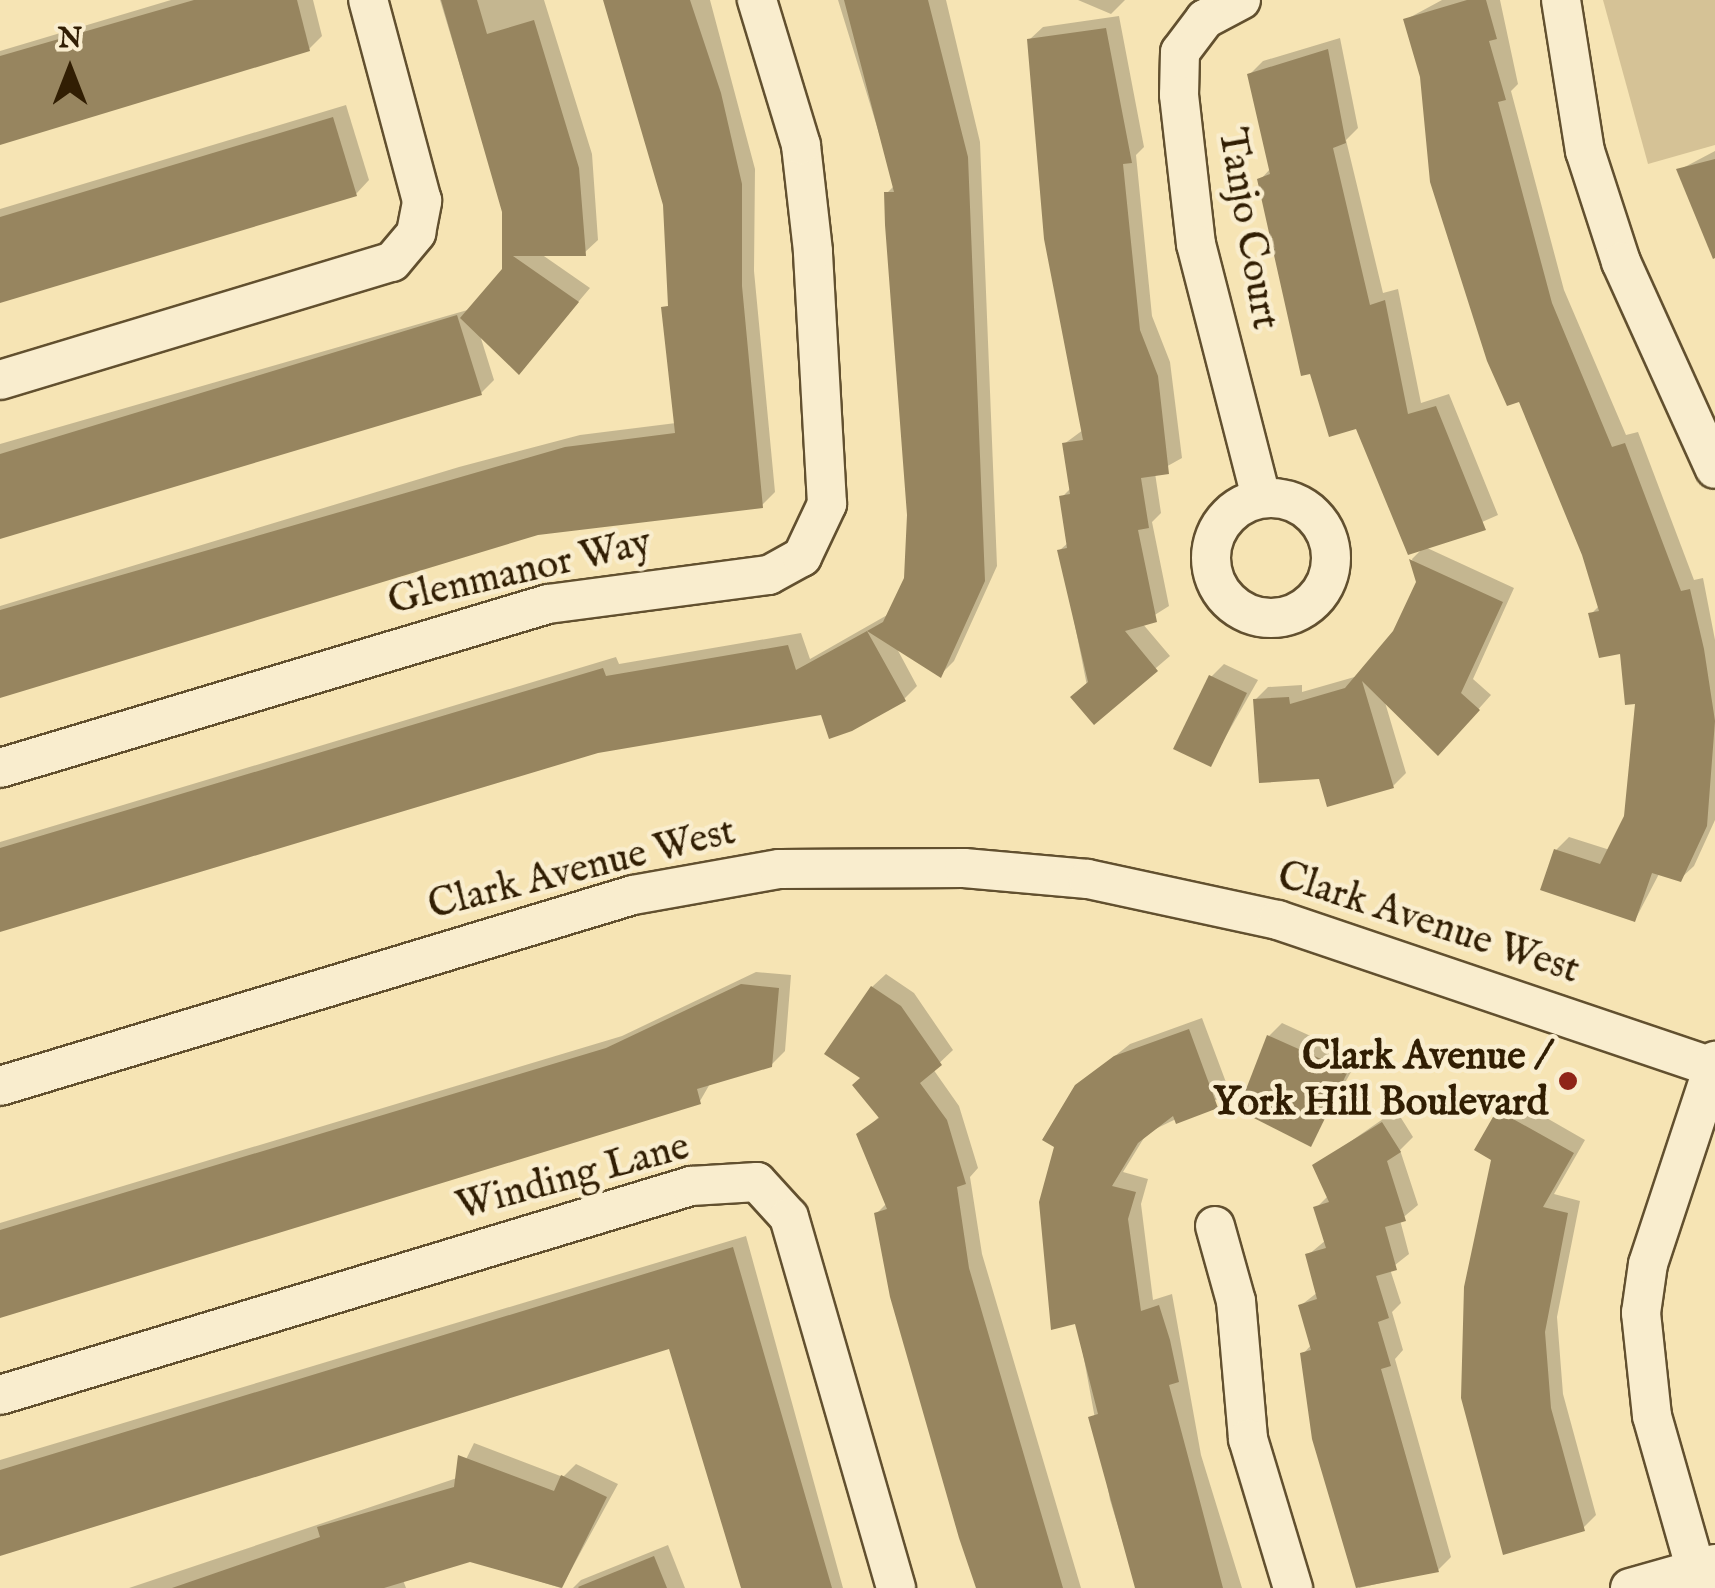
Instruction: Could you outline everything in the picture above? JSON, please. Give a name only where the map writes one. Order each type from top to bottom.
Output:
[{"type":"street","points":[[0,380],[392,262],[416,234],[422,200],[368,0]]},
{"type":"street","name":"Glenmanor Way","points":[[0,768],[548,604],[768,575],[802,557],[828,504],[813,251],[800,145],[757,0]]},
{"type":"street","name":"Tanjo Court","points":[[1241,0],[1205,19],[1180,52],[1180,95],[1196,244],[1262,498]]},
{"type":"street","points":[[1561,0],[1585,150],[1621,262],[1715,469]]},
{"type":"street","name":"Clark Avenue West","points":[[0,1086],[633,895],[779,869],[1088,879],[1278,920],[1714,1066]]},
{"type":"street","points":[[1630,1588],[1704,1574],[1652,1416],[1642,1313],[1648,1264],[1714,1066]]},
{"type":"street","name":"Winding Lane","points":[[0,1395],[691,1186],[757,1182],[788,1217],[896,1588]]},
{"type":"street","points":[[1215,1226],[1236,1300],[1248,1439],[1294,1588]]},
{"type":"shaded area","points":[[1603,0],[1715,0],[1715,145],[1648,164]]},
{"type":"building","points":[[194,0],[297,0],[310,51],[0,145],[0,56]]},
{"type":"building","points":[[441,0],[477,0],[487,34],[534,20],[579,168],[586,256],[513,256],[579,302],[519,375],[460,318],[502,269],[502,212]]},
{"type":"building","points":[[603,0],[690,0],[721,93],[742,184],[742,286],[763,508],[538,535],[0,698],[0,610],[565,447],[675,433],[661,307],[668,306],[663,205]]},
{"type":"building","points":[[844,0],[928,0],[968,157],[985,581],[941,678],[867,631],[883,622],[904,578],[907,515],[885,225],[884,192],[894,192]]},
{"type":"building","points":[[1467,0],[1486,0],[1497,39],[1489,41],[1506,100],[1498,102],[1552,303],[1612,447],[1625,443],[1681,591],[1690,589],[1704,649],[1715,721],[1707,826],[1681,882],[1652,873],[1635,922],[1540,890],[1554,849],[1600,864],[1624,816],[1635,704],[1625,705],[1620,654],[1599,658],[1588,613],[1599,611],[1582,555],[1519,402],[1507,406],[1487,361],[1430,182],[1420,77],[1403,19]]},
{"type":"building","points":[[1106,28],[1132,163],[1123,164],[1140,330],[1158,376],[1169,474],[1141,478],[1149,528],[1138,530],[1157,622],[1125,631],[1158,671],[1094,725],[1070,697],[1088,682],[1057,550],[1067,548],[1059,496],[1070,494],[1062,443],[1083,440],[1044,239],[1027,39]]},
{"type":"building","points":[[1328,49],[1346,143],[1333,148],[1370,305],[1385,300],[1408,414],[1436,406],[1486,530],[1408,555],[1356,429],[1329,437],[1310,374],[1301,376],[1257,179],[1270,174],[1247,74]]},
{"type":"building","points":[[333,117],[357,196],[0,303],[0,217]]},
{"type":"building","points":[[1715,159],[1715,258],[1713,259],[1676,169]]},
{"type":"building","points":[[457,315],[482,395],[0,539],[0,454]]},
{"type":"building","points":[[1409,559],[1503,602],[1461,693],[1480,710],[1438,756],[1362,681],[1394,788],[1327,807],[1319,779],[1259,783],[1253,699],[1289,697],[1290,704],[1345,688],[1393,631],[1416,582]]},
{"type":"building","points":[[867,631],[906,701],[852,731],[829,739],[821,715],[598,753],[0,932],[0,848],[603,668],[606,676],[788,645],[796,670]]},
{"type":"building","points":[[1209,675],[1247,693],[1211,767],[1173,749]]},
{"type":"building","points":[[741,984],[779,988],[772,1067],[697,1089],[701,1104],[0,1318],[0,1230],[606,1048]]},
{"type":"building","points":[[871,986],[901,1006],[942,1065],[920,1083],[947,1120],[966,1184],[957,1187],[969,1268],[1063,1588],[976,1588],[959,1538],[890,1297],[874,1213],[887,1209],[856,1134],[879,1118],[852,1085],[860,1078],[824,1054]]},
{"type":"building","points":[[1189,1029],[1218,1108],[1176,1124],[1173,1116],[1138,1143],[1112,1186],[1136,1192],[1128,1219],[1141,1311],[1159,1305],[1170,1340],[1179,1382],[1169,1385],[1223,1588],[1135,1588],[1088,1417],[1098,1414],[1075,1324],[1051,1330],[1039,1202],[1054,1147],[1042,1140],[1075,1085],[1114,1056]]},
{"type":"building","points":[[1267,1035],[1348,1071],[1311,1147],[1238,1110]]},
{"type":"building","points":[[1497,1110],[1574,1153],[1543,1207],[1568,1213],[1545,1332],[1551,1408],[1585,1531],[1503,1555],[1461,1398],[1464,1287],[1491,1160],[1474,1150]]},
{"type":"building","points":[[1382,1122],[1401,1152],[1387,1161],[1406,1221],[1385,1227],[1397,1270],[1376,1276],[1389,1318],[1378,1322],[1391,1366],[1381,1369],[1439,1572],[1356,1588],[1312,1439],[1300,1353],[1311,1350],[1298,1305],[1317,1299],[1305,1254],[1326,1248],[1313,1207],[1329,1202],[1312,1165]]},
{"type":"building","points":[[733,1247],[832,1588],[741,1588],[669,1349],[0,1556],[0,1470]]},
{"type":"building","points":[[458,1455],[554,1491],[561,1475],[607,1497],[562,1588],[470,1562],[384,1588],[172,1588],[320,1537],[317,1527],[454,1487]]},
{"type":"building","points":[[654,1556],[667,1588],[578,1587]]},
{"type":"place","name":"Clark Avenue / York Hill Boulevard","points":[[1568,1081]]}]
